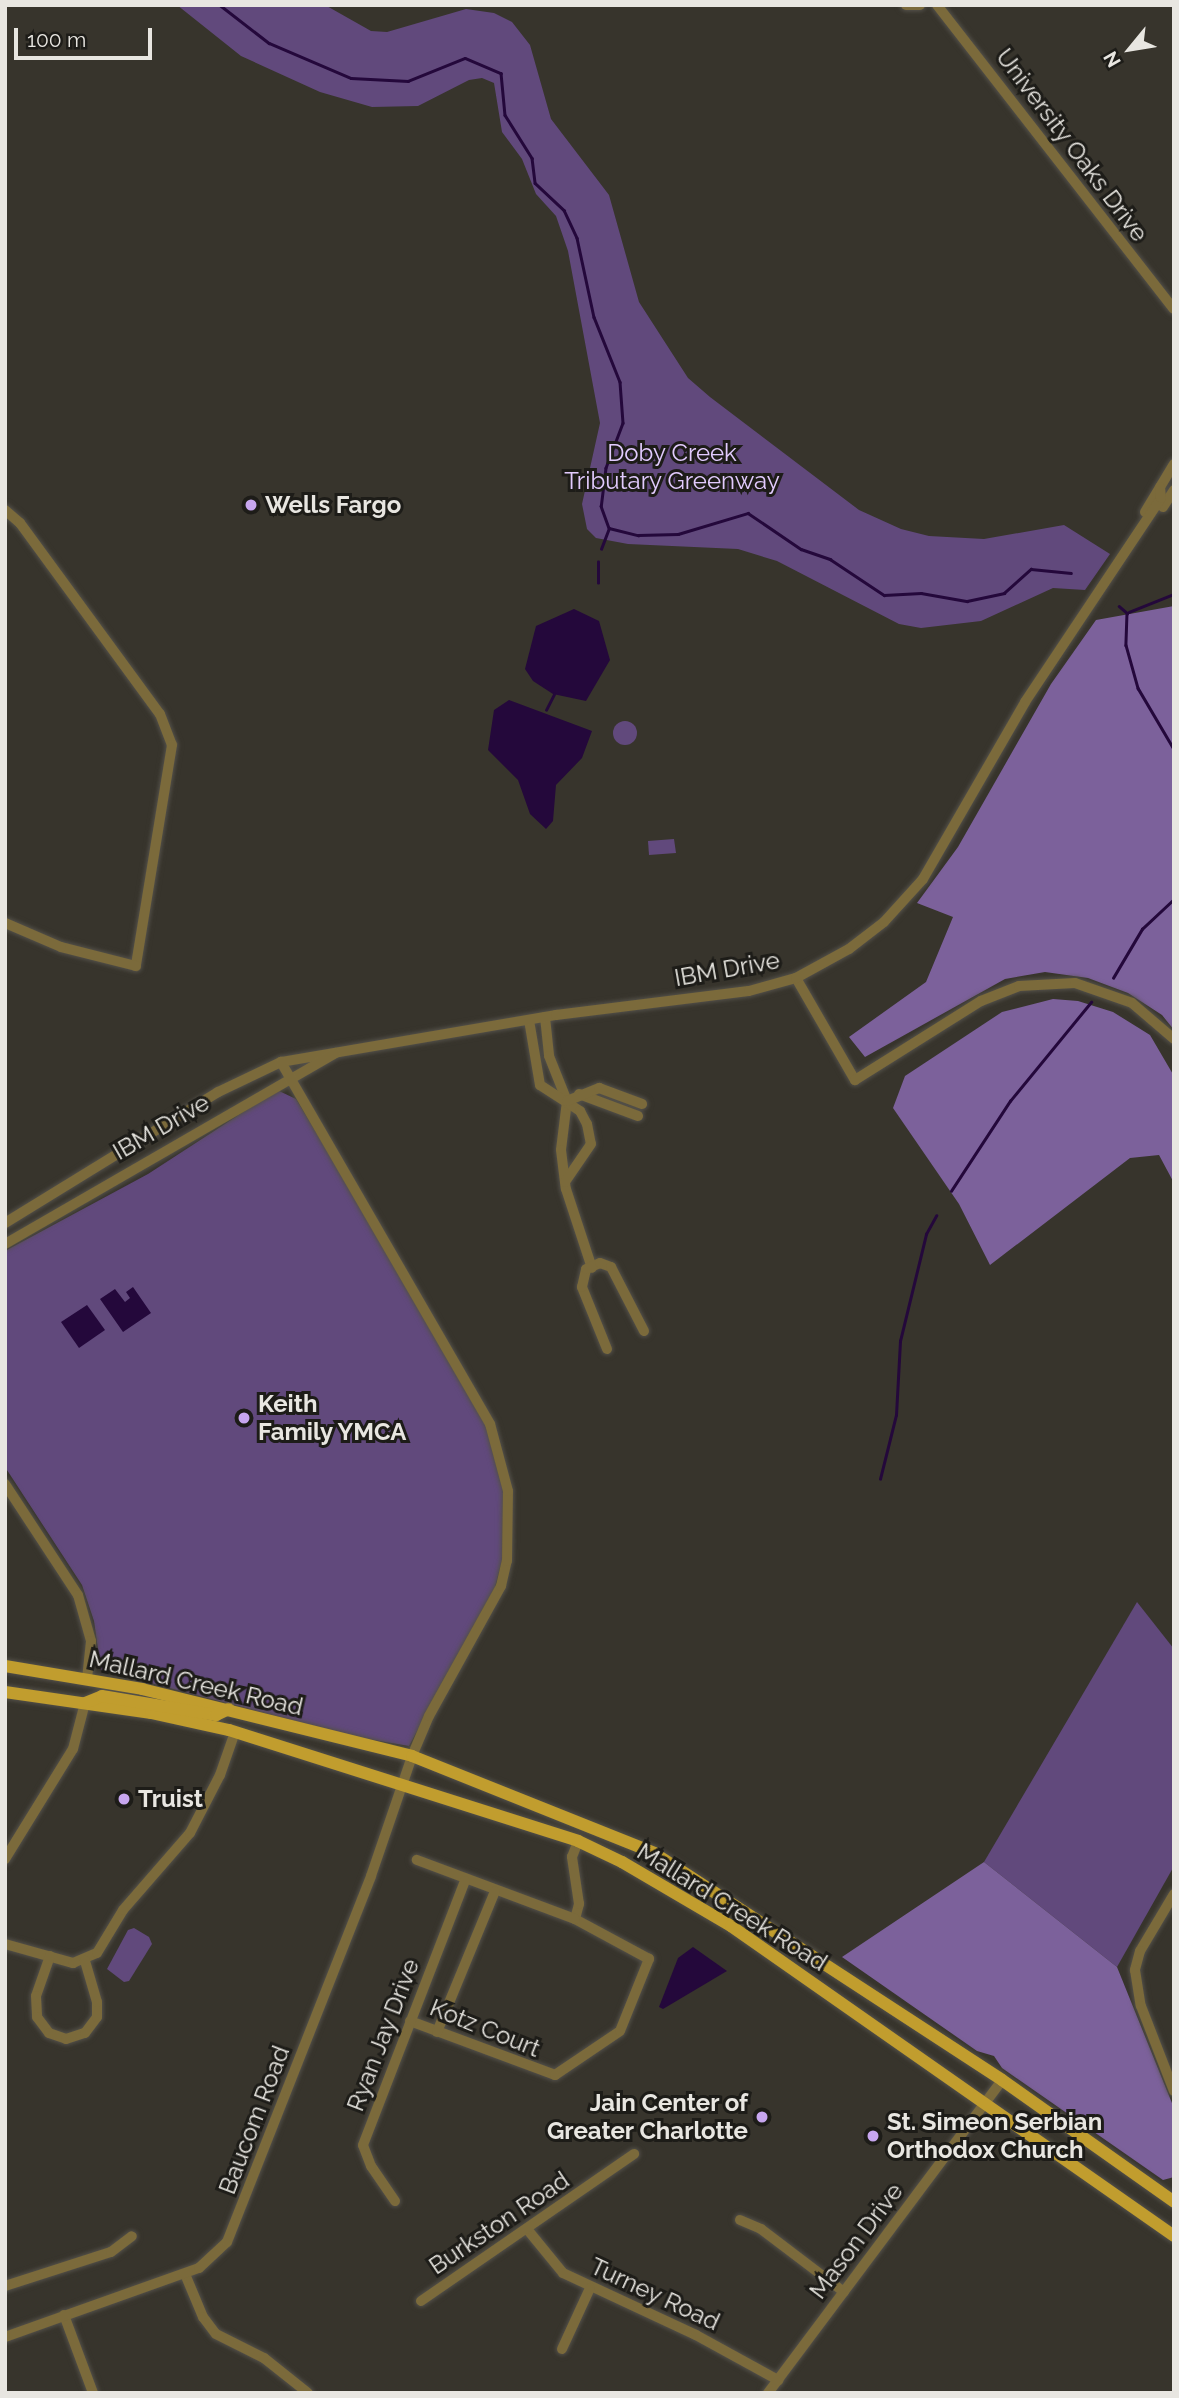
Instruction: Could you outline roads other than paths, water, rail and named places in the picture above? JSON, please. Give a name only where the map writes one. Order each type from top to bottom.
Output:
[{"type":"main road","name":"Mallard Creek Road","points":[[5,1666],[229,1709],[412,1756],[654,1853],[1002,2080],[1174,2202]]},
{"type":"main road","name":"Mallard Creek Road","points":[[5,1692],[85,1703],[235,1732],[578,1841],[664,1885],[731,1926],[1174,2236]]},
{"type":"main road","points":[[85,1703],[102,1696],[216,1715],[229,1709]]},
{"type":"street","points":[[906,5],[920,5]]},
{"type":"street","name":"University Oaks Drive","points":[[937,5],[1174,309]]},
{"type":"street","name":"IBM Drive","points":[[1121,558],[1126,540],[1174,464]]},
{"type":"street","name":"IBM Drive","points":[[5,1223],[218,1092],[281,1062],[545,1017],[749,991],[796,978],[872,933],[915,890],[1031,692],[1121,558],[1143,538],[1174,490]]},
{"type":"street","points":[[5,510],[20,523],[160,714],[172,744],[136,966],[61,947],[5,923]]},
{"type":"street","points":[[796,978],[855,1080],[981,1001],[1019,986],[1075,983],[1132,1003],[1174,1038]]},
{"type":"street","points":[[545,1017],[549,1056],[567,1101],[561,1150],[565,1182],[592,1268]]},
{"type":"street","points":[[529,1020],[540,1085],[580,1111],[591,1144],[565,1182]]},
{"type":"street","name":"IBM Drive","points":[[5,1244],[340,1051]]},
{"type":"street","name":"Baucom Road","points":[[5,2337],[185,2274],[215,2257],[231,2235],[245,2204],[412,1756],[429,1716],[501,1586],[507,1560],[508,1491],[485,1413],[281,1062]]},
{"type":"street","points":[[567,1101],[599,1088],[642,1104]]},
{"type":"street","points":[[579,1094],[638,1116]]},
{"type":"street","points":[[611,1107],[618,1097]]},
{"type":"street","points":[[607,1349],[582,1287],[582,1276],[600,1263],[611,1267],[644,1331]]},
{"type":"street","points":[[5,1484],[78,1595],[91,1641],[87,1680]]},
{"type":"street","points":[[5,1859],[73,1749],[85,1703]]},
{"type":"street","points":[[5,1944],[73,1963],[85,1961],[97,1953],[123,1910],[190,1833],[216,1786],[235,1732]]},
{"type":"street","points":[[417,1860],[465,1881],[575,1919],[579,1904],[572,1857],[578,1841]]},
{"type":"street","name":"Ryan Jay Drive","points":[[395,2201],[371,2166],[363,2145],[465,1881]]},
{"type":"street","points":[[437,2032],[495,1891]]},
{"type":"street","points":[[1174,1894],[1140,1951],[1135,1970],[1137,1993],[1174,2091]]},
{"type":"street","name":"Kotz Court","points":[[411,2021],[546,2075],[566,2070],[613,2038],[627,2020],[649,1959],[575,1919]]},
{"type":"street","points":[[50,1956],[36,1996],[37,2017],[49,2033],[66,2039],[85,2033],[97,2017],[97,2002],[85,1961]]},
{"type":"street","name":"Mason Drive","points":[[768,2393],[1002,2080]]},
{"type":"street","name":"Burkston Road","points":[[421,2301],[634,2154]]},
{"type":"street","points":[[740,2220],[761,2229],[844,2292]]},
{"type":"street","name":"Turney Road","points":[[527,2229],[553,2265],[590,2288],[696,2335],[778,2380]]},
{"type":"street","points":[[5,2287],[111,2252],[132,2236]]},
{"type":"street","points":[[185,2274],[216,2334],[264,2358],[308,2393]]},
{"type":"street","points":[[562,2349],[590,2288]]},
{"type":"street","points":[[64,2315],[93,2393]]},
{"type":"waterway","points":[[220,5],[269,43],[351,78],[408,81],[465,58],[501,73],[505,115],[532,158],[535,183],[564,210],[577,238],[594,317],[620,382],[623,423],[606,468],[601,506],[609,528],[638,535],[678,534],[748,513],[801,549],[830,559],[884,595],[921,593],[967,601],[1004,593],[1031,569],[1071,573]]},
{"type":"waterway","points":[[601,549],[609,528]]},
{"type":"waterway","points":[[598,562],[598,583]]},
{"type":"waterway","points":[[1129,612],[1174,594]]},
{"type":"waterway","points":[[1119,606],[1127,613]]},
{"type":"waterway","points":[[1127,613],[1126,645],[1138,688],[1174,749]]},
{"type":"waterway","points":[[546,710],[554,694]]},
{"type":"waterway","points":[[1113,978],[1142,929],[1174,899]]},
{"type":"waterway","points":[[951,1191],[1010,1101],[1091,1002]]},
{"type":"waterway","points":[[880,1479],[896,1415],[900,1341],[926,1234],[936,1216]]},
{"type":"place","name":"Wells Fargo","points":[[251,505]]},
{"type":"place","name":"Keith Family YMCA","points":[[244,1418]]},
{"type":"place","name":"Truist","points":[[124,1799]]},
{"type":"place","name":"Jain Center of Greater Charlotte","points":[[762,2117]]},
{"type":"place","name":"St. Simeon Serbian Orthodox Church","points":[[873,2136]]},
{"type":"park label","name":"Doby Creek Tributary Greenway","points":[[672,467]]}]
